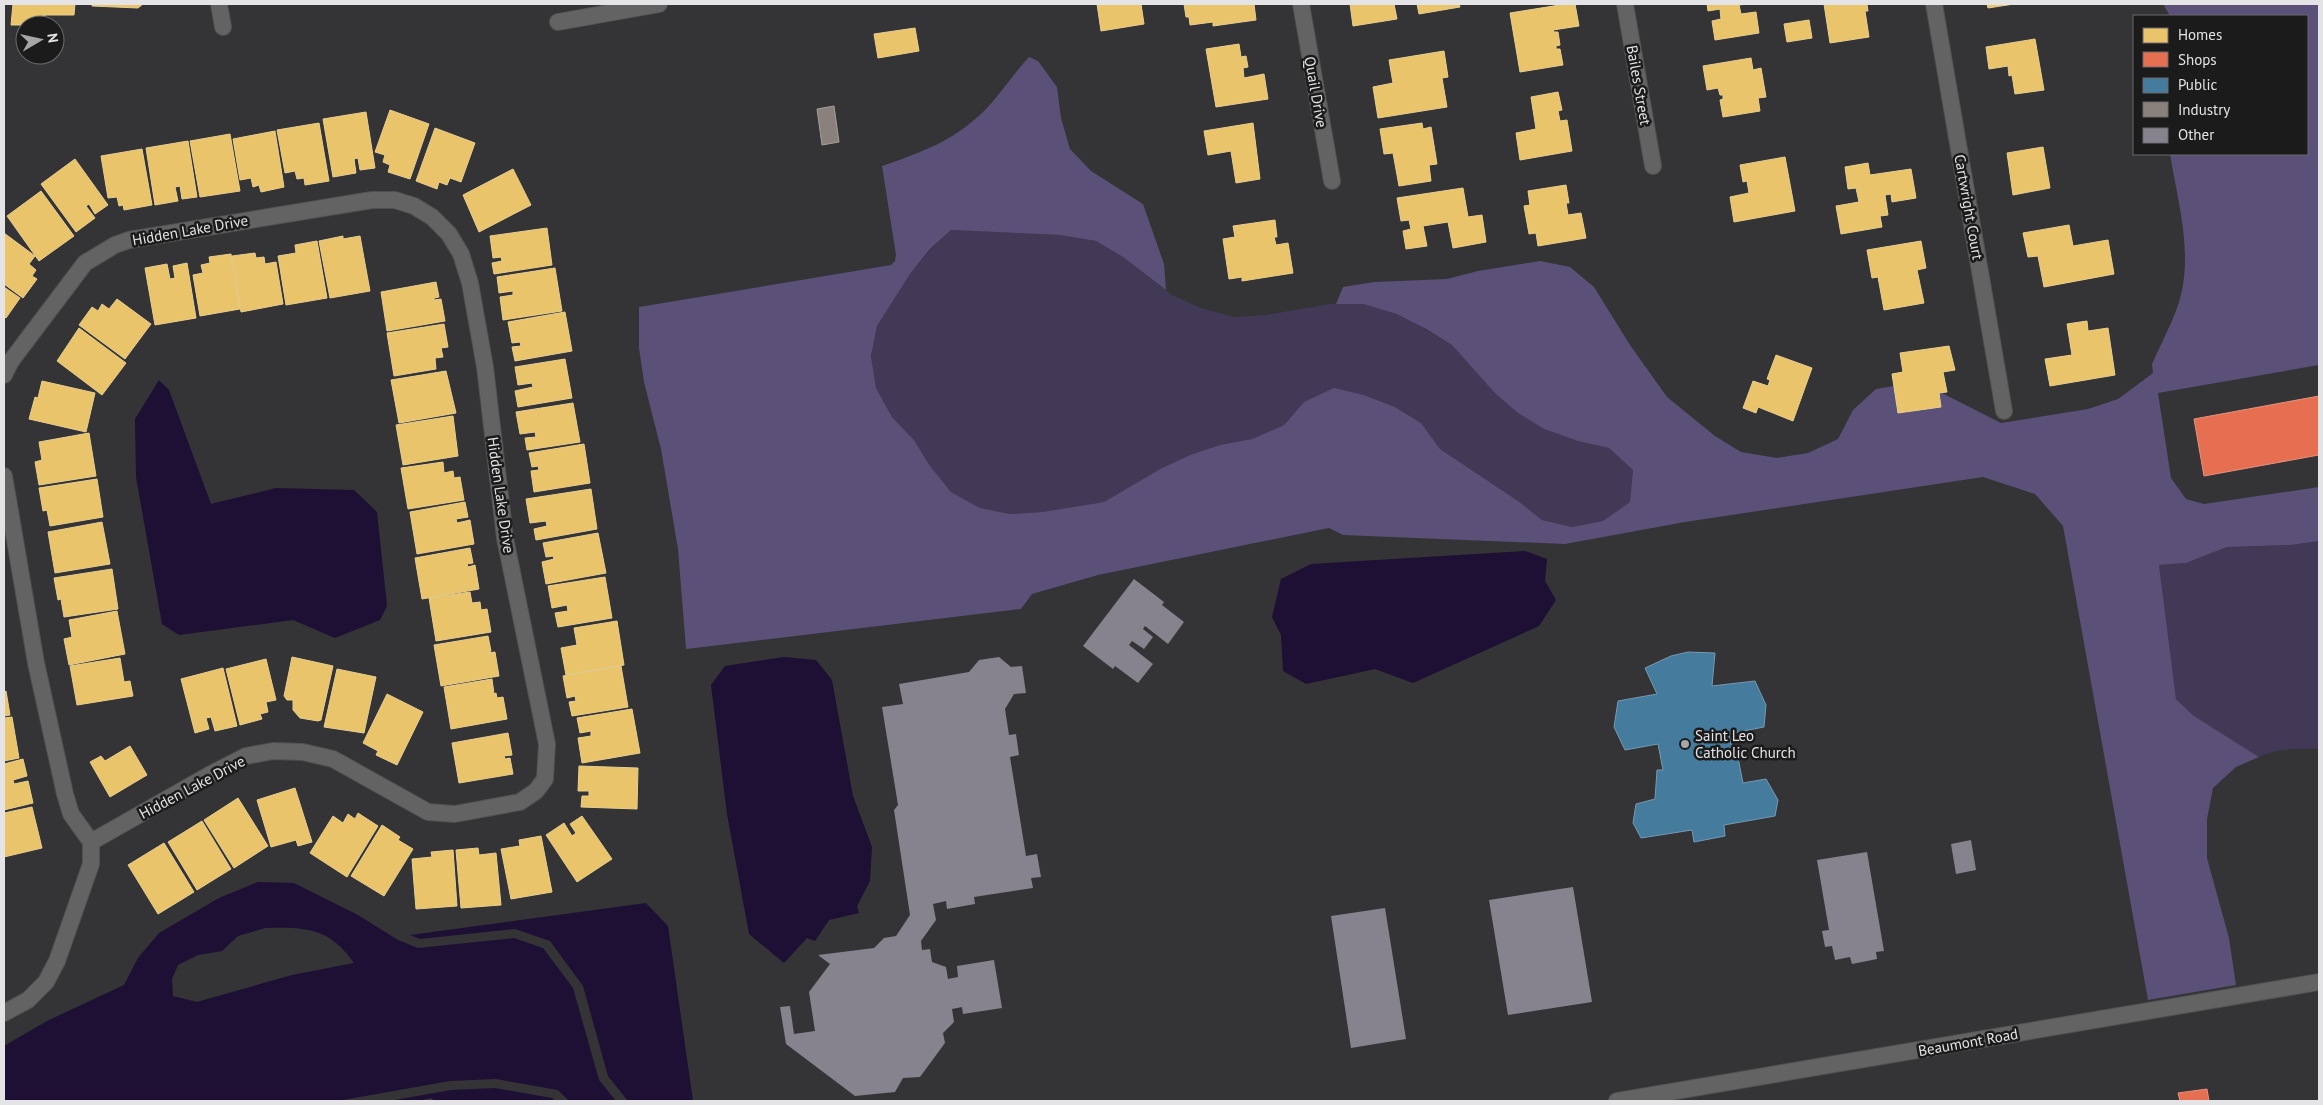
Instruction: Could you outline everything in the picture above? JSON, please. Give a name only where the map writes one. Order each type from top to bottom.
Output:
[{"type":"street","points":[[219,4],[223,27]]},
{"type":"street","points":[[558,22],[659,4]]},
{"type":"street","name":"Quail Drive","points":[[1301,4],[1332,180]]},
{"type":"street","name":"Bailes Street","points":[[1625,4],[1653,166]]},
{"type":"street","name":"Cartwright Court","points":[[1934,4],[2004,411]]},
{"type":"street","name":"Hidden Lake Drive","points":[[4,374],[11,361],[85,263],[115,245],[129,240],[372,200],[395,200],[414,206],[432,217],[449,234],[461,254],[470,283],[485,367],[505,538],[547,744],[545,779],[536,791],[520,802],[455,814],[428,812],[333,759],[303,752],[273,751],[246,756],[91,842]]},
{"type":"street","points":[[4,476],[36,664],[65,794],[71,814],[91,842],[91,864],[57,961],[46,982],[28,1000],[4,1013]]},
{"type":"street","name":"Beaumont Road","points":[[1617,1101],[2319,982]]},
{"type":"shaded area","points":[[2163,4],[2319,4],[2319,365],[2158,393],[2171,478],[2186,499],[2204,504],[2319,487],[2319,541],[2291,545],[2227,547],[2186,563],[2159,565],[2176,699],[2194,716],[2259,757],[2236,767],[2213,788],[2207,819],[2207,858],[2229,938],[2236,985],[2148,1000],[2063,526],[2035,494],[1983,477],[1685,522],[1565,544],[1343,535],[1329,528],[1098,575],[1032,594],[1021,609],[686,649],[678,549],[661,449],[644,382],[639,348],[639,307],[891,265],[895,261],[896,255],[882,166],[923,151],[960,131],[990,105],[1029,57],[1038,61],[1057,87],[1061,118],[1070,149],[1091,171],[1143,204],[1164,264],[1166,290],[1123,257],[1096,241],[1060,235],[951,230],[929,250],[910,274],[877,326],[871,356],[876,388],[892,417],[914,440],[930,466],[951,492],[980,508],[1010,514],[1042,512],[1104,502],[1160,469],[1190,455],[1220,445],[1252,439],[1284,425],[1304,402],[1334,388],[1364,395],[1395,407],[1421,423],[1440,449],[1518,501],[1542,520],[1572,527],[1603,521],[1630,502],[1633,470],[1609,448],[1578,441],[1544,429],[1518,413],[1495,393],[1452,345],[1426,329],[1397,314],[1363,304],[1336,304],[1343,287],[1374,282],[1447,279],[1478,271],[1540,261],[1570,267],[1594,287],[1630,345],[1667,397],[1715,436],[1741,452],[1777,458],[1808,453],[1838,439],[1853,410],[1876,389],[1907,384],[1938,391],[2001,423],[2088,409],[2118,399],[2153,373],[2152,364],[2177,308],[2185,270],[2185,251],[2170,155],[2308,155],[2308,15],[2169,15]]},
{"type":"shaded area","points":[[951,230],[1060,235],[1096,241],[1123,257],[1172,295],[1201,308],[1234,317],[1266,315],[1329,304],[1363,304],[1397,313],[1452,345],[1518,413],[1544,429],[1578,441],[1609,448],[1633,470],[1630,502],[1604,521],[1572,527],[1542,520],[1518,501],[1440,449],[1421,423],[1395,407],[1364,395],[1304,402],[1284,425],[1252,439],[1220,445],[1190,455],[1160,469],[1104,502],[1042,512],[1010,514],[980,508],[951,492],[930,466],[914,440],[892,417],[876,388],[871,356],[877,326],[910,274],[929,251]]},
{"type":"shaded area","points":[[159,380],[169,390],[211,504],[276,488],[354,490],[377,512],[387,606],[380,620],[335,638],[293,620],[179,635],[162,624],[136,477],[135,419]]},
{"type":"shaded area","points":[[2319,541],[2319,749],[2281,750],[2259,757],[2194,716],[2176,699],[2159,565],[2186,563],[2227,547],[2291,545]]},
{"type":"shaded area","points":[[1525,551],[1547,559],[1545,581],[1556,600],[1539,626],[1413,683],[1375,669],[1306,684],[1283,671],[1281,635],[1272,617],[1281,579],[1311,564]]},
{"type":"shaded area","points":[[784,657],[816,660],[832,680],[853,796],[872,847],[870,881],[857,906],[859,913],[829,920],[815,941],[807,938],[784,963],[749,934],[727,814],[711,685],[725,666]]},
{"type":"shaded area","points":[[258,882],[294,883],[358,915],[398,940],[418,948],[514,938],[543,948],[573,988],[599,1080],[616,1101],[569,1101],[558,1090],[496,1079],[450,1081],[337,1101],[4,1101],[4,1046],[47,1021],[124,985],[138,958],[159,933],[219,898]],"holes":[[[265,928],[292,928],[315,932],[335,942],[354,963],[292,975],[197,1002],[173,996],[172,979],[178,965],[198,955],[222,951],[238,936]]]},
{"type":"shaded area","points":[[646,903],[668,926],[693,1101],[628,1101],[608,1076],[583,986],[550,941],[515,929],[420,939],[410,935]]},
{"type":"shaded area","points":[[495,1088],[552,1098],[555,1101],[433,1101],[432,1098],[418,1101],[389,1101],[451,1090]]},
{"type":"building: Homes","points":[[13,4],[75,4],[74,15],[15,15],[15,25],[11,25]]},
{"type":"building: Homes","points":[[92,4],[143,4],[138,8],[92,6]]},
{"type":"building: Homes","points":[[1097,4],[1141,4],[1144,24],[1101,31]]},
{"type":"building: Homes","points":[[1184,4],[1254,4],[1256,20],[1213,26],[1213,22],[1190,25],[1189,17],[1186,17]]},
{"type":"building: Homes","points":[[1350,4],[1394,4],[1397,19],[1353,26]]},
{"type":"building: Homes","points":[[1417,4],[1459,4],[1460,7],[1419,14]]},
{"type":"building: Homes","points":[[1575,4],[1579,26],[1553,30],[1558,32],[1560,45],[1556,46],[1556,49],[1560,49],[1563,65],[1520,72],[1510,13]]},
{"type":"building: Homes","points":[[1707,4],[1747,4],[1739,5],[1741,14],[1756,12],[1759,33],[1715,40],[1712,21],[1721,19],[1720,9],[1708,11]]},
{"type":"building: Homes","points":[[1824,4],[1867,4],[1868,11],[1865,11],[1869,37],[1830,43]]},
{"type":"building: Homes","points":[[1987,4],[2014,4],[1988,8]]},
{"type":"building: Homes","points":[[1809,20],[1812,38],[1787,42],[1784,24]]},
{"type":"building: Homes","points":[[915,28],[919,51],[878,58],[874,34]]},
{"type":"building: Homes","points":[[2035,39],[2044,90],[2015,94],[2012,75],[2009,76],[2008,66],[1989,69],[1986,47]]},
{"type":"building: Homes","points":[[1239,44],[1241,57],[1246,56],[1248,67],[1243,68],[1244,78],[1264,74],[1268,99],[1216,107],[1206,49]]},
{"type":"building: Homes","points":[[1444,51],[1448,77],[1442,78],[1447,107],[1378,118],[1373,87],[1393,83],[1389,60]]},
{"type":"building: Homes","points":[[1751,58],[1753,70],[1761,68],[1766,97],[1758,98],[1760,111],[1723,117],[1720,100],[1723,99],[1723,95],[1720,95],[1718,88],[1707,90],[1703,66]]},
{"type":"building: Homes","points":[[1558,92],[1562,110],[1558,111],[1560,121],[1567,120],[1572,151],[1520,160],[1516,133],[1536,129],[1531,97]]},
{"type":"building: Homes","points":[[390,110],[429,124],[410,179],[388,172],[390,165],[383,162],[385,155],[375,152]]},
{"type":"building: Homes","points":[[366,112],[375,168],[360,170],[358,158],[354,159],[356,173],[333,177],[323,119]]},
{"type":"building: Homes","points":[[319,123],[329,181],[305,185],[304,178],[297,179],[295,171],[285,173],[277,130]]},
{"type":"building: Homes","points":[[1253,123],[1260,179],[1236,183],[1231,151],[1208,155],[1204,131]]},
{"type":"building: Homes","points":[[1422,123],[1423,129],[1431,127],[1437,164],[1429,165],[1431,181],[1399,186],[1393,153],[1384,154],[1380,129]]},
{"type":"building: Homes","points":[[435,128],[475,143],[461,182],[450,178],[447,185],[439,182],[437,189],[416,181]]},
{"type":"building: Homes","points":[[275,131],[284,187],[261,192],[259,185],[253,187],[251,178],[240,180],[233,139]]},
{"type":"building: Homes","points":[[230,134],[240,191],[200,197],[190,141]]},
{"type":"building: Homes","points":[[188,141],[197,197],[182,199],[180,186],[175,187],[178,201],[155,205],[146,148]]},
{"type":"building: Homes","points":[[2043,147],[2050,188],[2013,195],[2007,153]]},
{"type":"building: Homes","points":[[142,149],[152,205],[124,210],[123,205],[119,206],[117,197],[108,198],[101,156]]},
{"type":"building: Homes","points":[[1785,157],[1795,211],[1734,222],[1730,197],[1749,193],[1747,181],[1743,182],[1740,165]]},
{"type":"building: Homes","points":[[75,159],[108,205],[95,214],[89,204],[86,206],[95,218],[76,232],[41,184]]},
{"type":"building: Homes","points":[[1868,163],[1870,175],[1911,169],[1916,198],[1892,202],[1891,194],[1885,195],[1888,215],[1880,216],[1882,227],[1841,234],[1836,206],[1859,202],[1856,188],[1848,189],[1845,167]]},
{"type":"building: Homes","points":[[513,169],[531,205],[479,232],[463,195]]},
{"type":"building: Homes","points":[[1566,185],[1569,203],[1566,203],[1568,215],[1581,213],[1586,238],[1538,246],[1536,233],[1529,234],[1524,206],[1530,205],[1528,191]]},
{"type":"building: Homes","points":[[1463,188],[1468,217],[1482,215],[1486,242],[1453,248],[1448,222],[1423,226],[1427,246],[1406,249],[1403,231],[1411,229],[1409,220],[1401,221],[1397,198]]},
{"type":"building: Homes","points":[[41,191],[74,236],[39,261],[7,216]]},
{"type":"building: Homes","points":[[1275,220],[1277,237],[1274,237],[1276,245],[1288,243],[1293,273],[1242,281],[1242,277],[1229,279],[1223,239],[1235,237],[1233,226]]},
{"type":"building: Homes","points":[[2069,225],[2073,246],[2108,240],[2114,274],[2044,287],[2038,256],[2028,257],[2023,233]]},
{"type":"building: Homes","points":[[547,228],[552,265],[494,274],[492,263],[502,261],[501,257],[493,258],[490,236]]},
{"type":"building: Homes","points":[[4,233],[35,256],[29,264],[36,270],[32,276],[37,279],[23,298],[4,284]]},
{"type":"building: Homes","points":[[343,236],[343,239],[360,236],[370,291],[330,298],[319,241]]},
{"type":"building: Homes","points":[[317,241],[327,298],[286,305],[278,256],[296,253],[295,245]]},
{"type":"building: Homes","points":[[1921,241],[1926,268],[1917,270],[1924,303],[1884,310],[1878,277],[1872,278],[1867,250]]},
{"type":"building: Homes","points":[[255,253],[256,258],[264,257],[265,264],[276,262],[283,304],[241,312],[232,256]]},
{"type":"building: Homes","points":[[231,254],[240,309],[200,316],[193,275],[203,273],[201,265],[210,263],[209,257]]},
{"type":"building: Homes","points":[[187,263],[196,318],[155,325],[145,268],[167,264],[170,279],[175,278],[173,266]]},
{"type":"building: Homes","points":[[555,268],[562,311],[503,320],[500,297],[513,295],[513,291],[499,293],[497,277]]},
{"type":"building: Homes","points":[[436,282],[439,297],[434,298],[434,300],[441,299],[445,321],[387,331],[381,292]]},
{"type":"building: Homes","points":[[4,287],[20,298],[6,318],[4,316]]},
{"type":"building: Homes","points":[[117,299],[151,324],[125,359],[79,325],[92,307],[98,311],[102,304],[109,309]]},
{"type":"building: Homes","points":[[565,312],[572,351],[515,361],[512,347],[521,346],[520,342],[512,343],[508,322]]},
{"type":"building: Homes","points":[[2087,321],[2088,331],[2108,328],[2115,375],[2050,386],[2045,359],[2072,355],[2067,324]]},
{"type":"building: Homes","points":[[444,324],[448,347],[441,348],[443,357],[435,358],[436,369],[394,376],[387,333]]},
{"type":"building: Homes","points":[[79,328],[126,363],[102,395],[57,361]]},
{"type":"building: Homes","points":[[1949,346],[1955,370],[1943,372],[1947,392],[1939,393],[1941,407],[1898,413],[1892,374],[1903,372],[1900,353]]},
{"type":"building: Homes","points":[[1776,355],[1812,368],[1793,421],[1758,407],[1756,413],[1743,408],[1753,381],[1768,386],[1770,380],[1767,379]]},
{"type":"building: Homes","points":[[565,359],[572,398],[518,407],[515,391],[533,387],[532,383],[518,385],[515,367]]},
{"type":"building: Homes","points":[[446,371],[456,413],[399,423],[391,380]]},
{"type":"building: Homes","points":[[42,381],[95,393],[86,432],[29,419],[35,397],[38,398]]},
{"type":"building: Homes","points":[[573,403],[580,442],[527,450],[525,438],[536,437],[535,432],[520,434],[516,412]]},
{"type":"building: Homes","points":[[453,416],[458,456],[403,465],[396,425]]},
{"type":"building: Homes","points":[[89,433],[96,476],[39,485],[35,462],[42,460],[39,442]]},
{"type":"building: Homes","points":[[584,444],[590,483],[534,492],[531,471],[539,470],[538,466],[532,467],[529,453]]},
{"type":"building: Homes","points":[[443,462],[444,473],[453,471],[454,478],[460,477],[464,500],[408,509],[401,468]]},
{"type":"building: Homes","points":[[97,479],[103,517],[50,526],[47,510],[43,511],[39,488]]},
{"type":"building: Homes","points":[[591,489],[597,529],[536,540],[534,529],[547,526],[546,521],[530,523],[526,499]]},
{"type":"building: Homes","points":[[465,502],[468,517],[456,519],[457,523],[470,520],[474,544],[417,554],[410,512]]},
{"type":"building: Homes","points":[[102,522],[110,564],[55,573],[48,532]]},
{"type":"building: Homes","points":[[598,533],[606,573],[546,584],[542,562],[554,559],[553,556],[546,557],[543,543]]},
{"type":"building: Homes","points":[[470,548],[473,563],[467,564],[468,567],[475,565],[479,589],[422,599],[415,558]]},
{"type":"building: Homes","points":[[112,569],[118,609],[64,617],[61,599],[58,600],[54,578]]},
{"type":"building: Homes","points":[[605,577],[612,618],[558,627],[555,613],[568,611],[567,605],[552,608],[548,586]]},
{"type":"building: Homes","points":[[470,592],[472,603],[480,602],[481,610],[487,609],[491,632],[436,641],[429,598]]},
{"type":"building: Homes","points":[[117,611],[125,654],[69,665],[64,639],[72,637],[69,620]]},
{"type":"building: Homes","points":[[617,621],[624,665],[566,675],[561,648],[577,645],[574,628]]},
{"type":"building: Homes","points":[[488,636],[491,651],[488,653],[495,652],[499,676],[441,686],[434,645]]},
{"type":"building: Homes","points":[[292,657],[333,666],[321,720],[300,718],[293,710],[293,700],[287,700],[284,696]]},
{"type":"building: Homes","points":[[120,658],[124,682],[130,681],[133,696],[77,705],[70,666]]},
{"type":"building: Homes","points":[[266,659],[276,700],[266,702],[268,712],[260,714],[262,719],[240,725],[226,669]]},
{"type":"building: Homes","points":[[621,666],[628,707],[572,716],[569,702],[576,701],[575,696],[567,698],[563,676]]},
{"type":"building: Homes","points":[[223,668],[237,726],[215,731],[211,717],[206,718],[209,729],[195,733],[181,679]]},
{"type":"building: Homes","points":[[337,669],[376,677],[364,733],[324,727]]},
{"type":"building: Homes","points":[[492,679],[494,694],[496,693],[497,698],[503,697],[507,719],[451,729],[444,687]]},
{"type":"building: Homes","points":[[6,691],[10,715],[4,716],[4,692]]},
{"type":"building: Homes","points":[[387,694],[423,712],[397,765],[376,755],[378,751],[363,743]]},
{"type":"building: Homes","points":[[632,709],[640,753],[582,763],[578,738],[591,736],[591,731],[580,733],[577,718]]},
{"type":"building: Homes","points":[[12,717],[19,758],[4,761],[4,718]]},
{"type":"building: Homes","points":[[508,733],[512,755],[504,756],[505,759],[510,758],[513,774],[459,783],[452,743]]},
{"type":"building: Homes","points":[[130,746],[147,775],[110,797],[90,762],[101,756],[105,761]]},
{"type":"building: Homes","points":[[23,759],[27,776],[13,780],[14,784],[28,781],[33,803],[4,810],[4,764]]},
{"type":"building: Homes","points":[[579,766],[638,768],[637,809],[581,807],[582,796],[589,796],[589,791],[578,791]]},
{"type":"building: Homes","points":[[295,788],[312,842],[298,846],[296,840],[271,847],[257,800]]},
{"type":"building: Homes","points":[[238,798],[268,846],[234,868],[204,820]]},
{"type":"building: Homes","points":[[32,807],[42,848],[4,857],[4,813]]},
{"type":"building: Homes","points":[[358,813],[378,826],[347,877],[310,853],[333,816],[343,823],[348,814],[355,819]]},
{"type":"building: Homes","points":[[582,816],[612,859],[577,882],[546,835],[564,823],[572,836],[576,833],[570,824]]},
{"type":"building: Homes","points":[[202,821],[231,869],[197,890],[168,842]]},
{"type":"building: Homes","points":[[382,825],[400,837],[398,840],[413,849],[384,896],[351,876]]},
{"type":"building: Homes","points":[[541,836],[552,892],[511,899],[501,849],[520,846],[519,840]]},
{"type":"building: Homes","points":[[164,843],[194,892],[158,914],[128,865]]},
{"type":"building: Homes","points":[[478,848],[479,855],[496,853],[501,905],[461,908],[456,850]]},
{"type":"building: Homes","points":[[453,850],[457,906],[416,909],[412,859],[432,857],[431,852]]},
{"type":"building: Shops","points":[[2319,396],[2319,455],[2204,476],[2194,419]]},
{"type":"building: Shops","points":[[2207,1089],[2209,1101],[2180,1101],[2178,1093]]},
{"type":"building: Public","points":[[1688,652],[1715,653],[1712,686],[1755,681],[1766,705],[1764,727],[1729,734],[1734,758],[1738,758],[1743,783],[1766,779],[1778,800],[1775,816],[1724,825],[1725,836],[1694,842],[1692,830],[1641,838],[1633,823],[1636,804],[1655,799],[1657,770],[1663,770],[1658,744],[1625,750],[1614,727],[1618,701],[1657,694],[1645,668],[1671,656]]},
{"type":"building: Industry","points":[[834,106],[839,142],[822,145],[817,109]]},
{"type":"building: Other","points":[[1134,579],[1164,602],[1162,605],[1184,622],[1168,644],[1145,626],[1143,629],[1153,637],[1144,649],[1132,641],[1129,645],[1153,664],[1138,683],[1115,666],[1113,669],[1083,646]]},
{"type":"building: Other","points":[[999,657],[1011,667],[1022,666],[1026,693],[1014,694],[1005,709],[1009,735],[1016,734],[1019,755],[1010,757],[1026,856],[1037,854],[1041,877],[1031,878],[1033,888],[974,897],[975,904],[947,909],[946,901],[933,904],[936,920],[921,941],[922,950],[930,949],[932,962],[946,967],[948,979],[958,977],[957,966],[994,960],[1002,1008],[963,1014],[962,1007],[952,1009],[954,1022],[943,1033],[945,1043],[920,1077],[903,1078],[895,1092],[855,1096],[786,1044],[780,1007],[790,1006],[794,1034],[815,1031],[809,992],[830,964],[818,955],[874,948],[884,938],[896,936],[910,915],[894,810],[898,805],[882,707],[903,704],[899,684],[969,672],[979,660]]},
{"type":"building: Other","points":[[1971,840],[1976,870],[1956,874],[1951,844]]},
{"type":"building: Other","points":[[1867,852],[1884,951],[1876,952],[1877,959],[1852,964],[1850,957],[1835,960],[1832,946],[1825,947],[1822,931],[1829,930],[1817,860]]},
{"type":"building: Other","points":[[1573,887],[1592,1002],[1508,1015],[1489,900]]},
{"type":"building: Other","points":[[1385,908],[1406,1039],[1351,1048],[1331,916]]},
{"type":"place","name":"Saint Leo Catholic Church","points":[[1685,744]]}]
